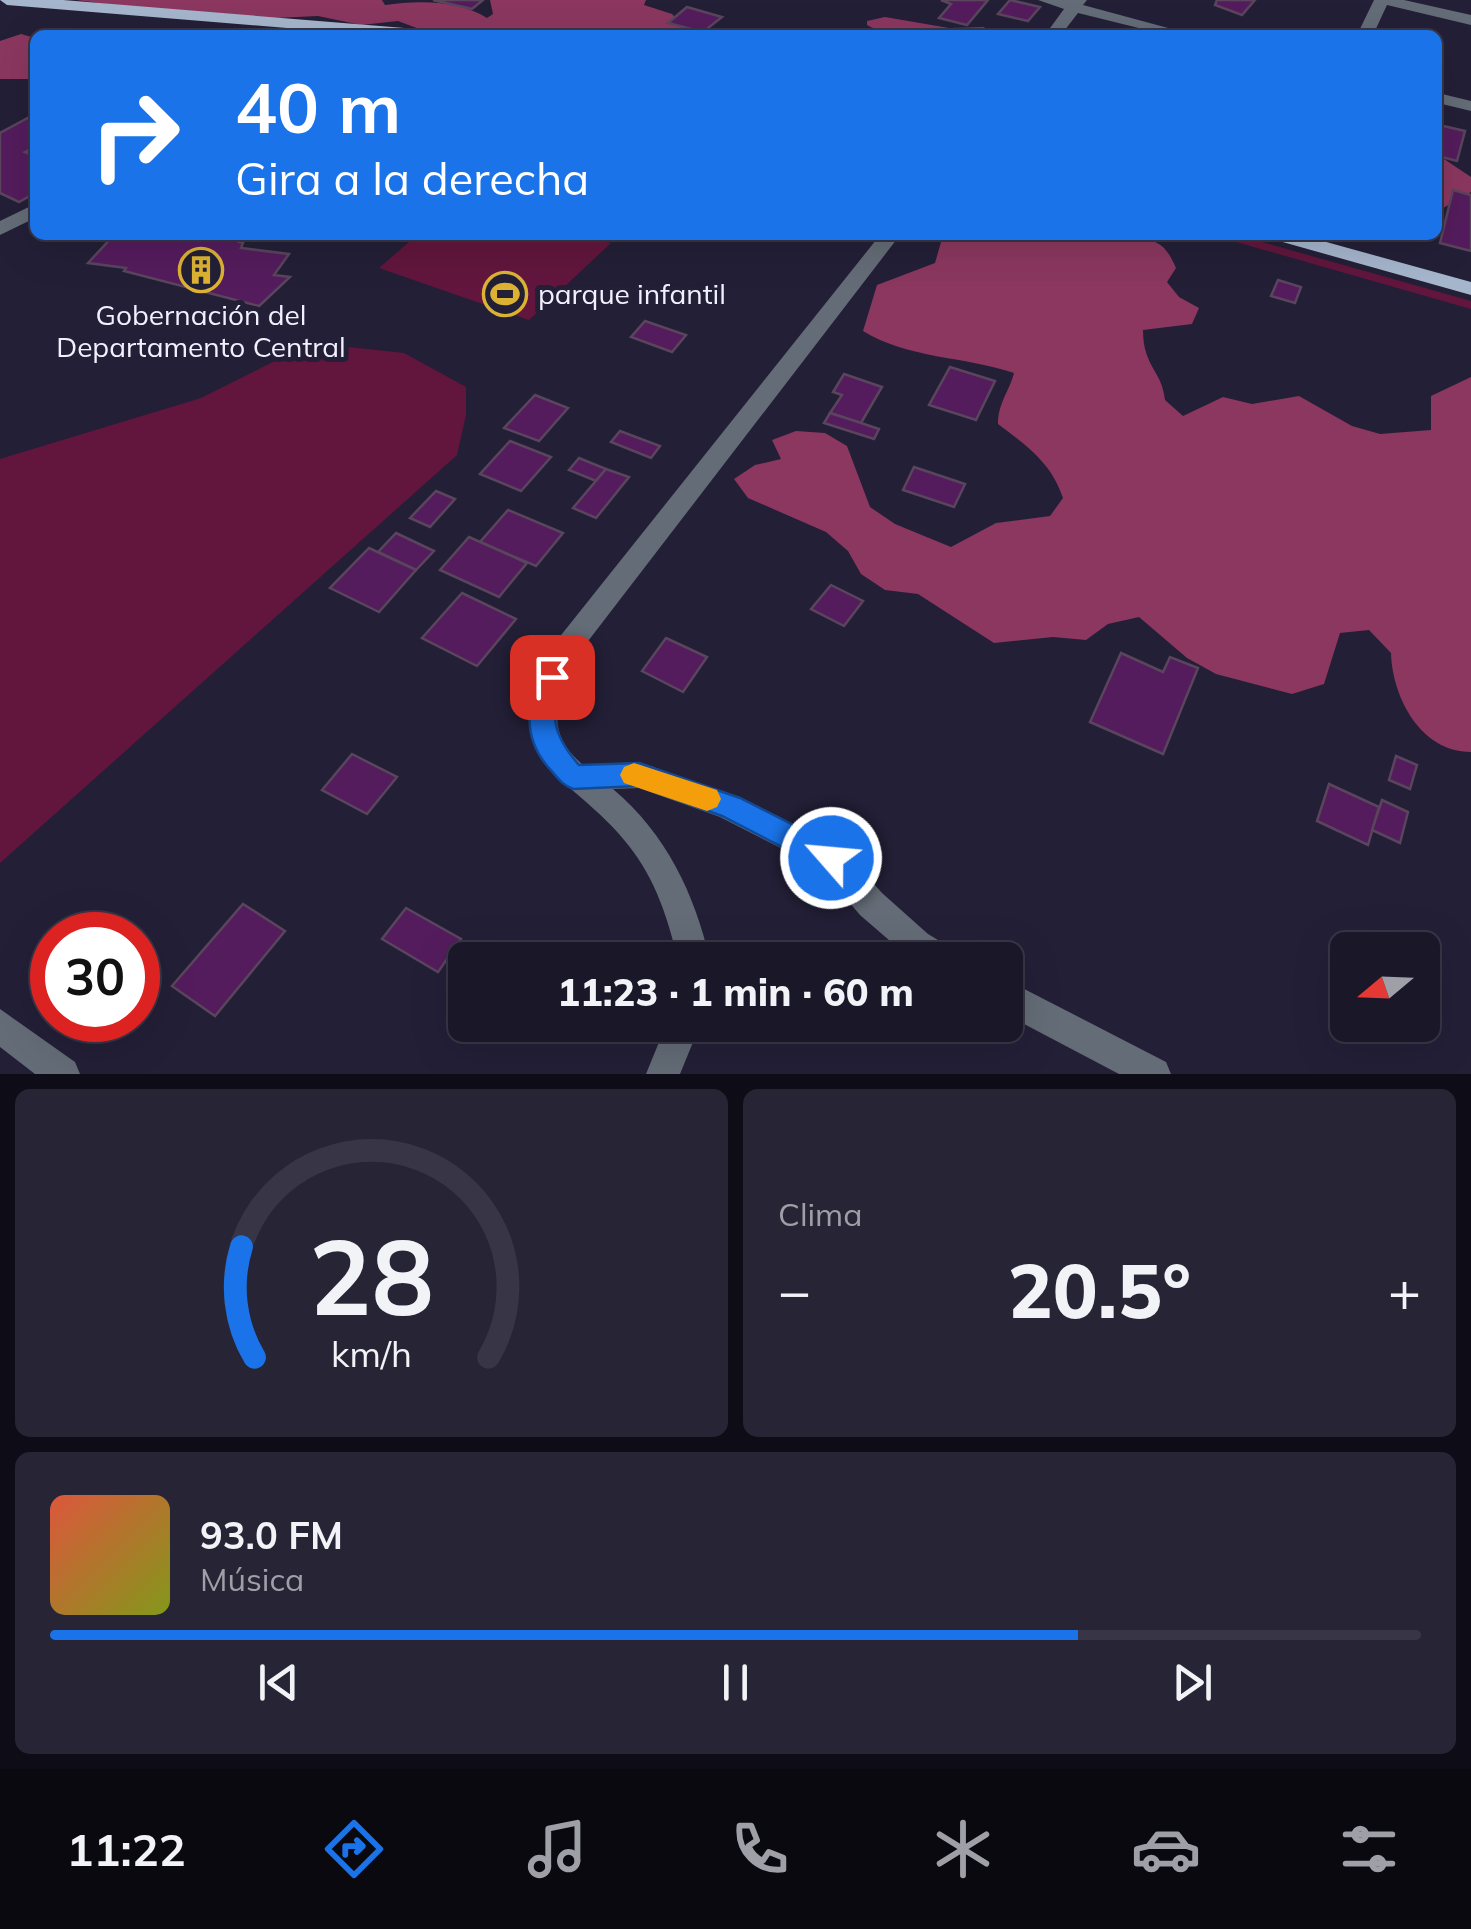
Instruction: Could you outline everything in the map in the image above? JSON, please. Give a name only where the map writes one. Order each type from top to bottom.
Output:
[{"type":"main road","points":[[7,0],[386,30]]},
{"type":"main road","points":[[1298,240],[1471,289]]},
{"type":"street","points":[[1046,0],[1076,3],[1169,30]]},
{"type":"street","points":[[1368,30],[1383,0],[1471,20]]},
{"type":"street","points":[[1057,30],[1076,3]]},
{"type":"street","points":[[325,30],[333,24]]},
{"type":"street","points":[[1442,99],[1471,106]]},
{"type":"street","points":[[0,230],[30,213]]},
{"type":"street","points":[[690,942],[683,910],[658,860],[628,822],[573,778],[550,752],[540,723],[542,697],[560,656],[886,240]]},
{"type":"street","points":[[573,778],[639,775],[730,807],[831,858],[870,904],[914,942]]},
{"type":"street","points":[[1023,1005],[1154,1074]]},
{"type":"street","points":[[0,1026],[64,1074]]},
{"type":"street","points":[[663,1074],[676,1042]]},
{"type":"shaded area","points":[[76,0],[382,0],[385,5],[452,5],[487,18],[493,14],[490,0],[646,0],[644,5],[672,14],[687,30],[422,30],[398,21],[361,25],[318,16],[230,20]]},
{"type":"shaded area","points":[[885,17],[949,28],[985,27],[882,30],[867,25],[867,21]]},
{"type":"shaded area","points":[[21,34],[30,37],[30,79],[0,79],[0,41]]},
{"type":"shaded area","points":[[1442,158],[1471,177],[1471,192],[1442,209]]},
{"type":"shaded area","name":"parque infantil","points":[[411,240],[611,243],[529,320],[379,268]]},
{"type":"shaded area","points":[[942,240],[1146,240],[1161,246],[1176,268],[1167,282],[1179,297],[1199,308],[1192,324],[1143,330],[1149,360],[1165,400],[1183,416],[1223,397],[1252,404],[1299,396],[1352,426],[1380,434],[1431,430],[1431,396],[1471,377],[1471,752],[1437,743],[1412,719],[1397,687],[1391,653],[1369,630],[1340,633],[1324,684],[1292,694],[1216,674],[1187,658],[1139,617],[1108,624],[1086,640],[1053,637],[994,643],[918,594],[885,590],[861,574],[848,551],[826,532],[748,498],[734,479],[755,465],[781,459],[772,440],[796,431],[825,433],[847,446],[870,507],[895,524],[951,547],[996,523],[1050,516],[1063,498],[1052,474],[998,424],[1014,373],[899,347],[863,331],[877,285],[935,263]]},
{"type":"shaded area","points":[[1230,240],[1255,240],[1471,301],[1471,309]]},
{"type":"shaded area","points":[[311,343],[404,353],[466,387],[466,415],[457,455],[0,863],[0,459],[201,398]]},
{"type":"building","points":[[433,0],[483,0],[472,9]]},
{"type":"building","points":[[941,0],[988,0],[967,25],[939,18],[951,4]]},
{"type":"building","points":[[1010,0],[1040,7],[1028,21],[998,14]]},
{"type":"building","points":[[1217,0],[1255,0],[1242,15],[1215,5]]},
{"type":"building","points":[[687,7],[722,17],[706,30],[668,23]]},
{"type":"building","points":[[30,117],[30,150],[25,152],[30,154],[30,196],[19,202],[0,193],[0,133]]},
{"type":"building","points":[[1442,126],[1465,131],[1457,161],[1442,157]]},
{"type":"building","points":[[1453,190],[1471,195],[1471,251],[1440,243]]},
{"type":"building","name":"Gobernación del Departamento Central","points":[[109,240],[234,240],[243,243],[241,248],[289,254],[274,275],[290,277],[259,306],[124,271],[126,268],[88,263]]},
{"type":"building","points":[[1278,280],[1301,287],[1295,303],[1271,296]]},
{"type":"building","points":[[645,321],[686,335],[672,352],[631,337]]},
{"type":"building","points":[[950,367],[995,381],[976,420],[929,405]]},
{"type":"building","points":[[844,374],[882,387],[861,423],[830,413],[842,395],[833,392]]},
{"type":"building","points":[[535,395],[568,408],[539,441],[504,428]]},
{"type":"building","points":[[830,413],[879,429],[874,439],[824,423]]},
{"type":"building","points":[[620,431],[660,446],[651,458],[611,442]]},
{"type":"building","points":[[510,441],[551,457],[521,491],[480,474]]},
{"type":"building","points":[[579,458],[606,469],[596,481],[569,470]]},
{"type":"building","points":[[914,467],[965,484],[954,507],[903,490]]},
{"type":"building","points":[[606,469],[629,477],[596,518],[573,508]]},
{"type":"building","points":[[436,491],[455,499],[430,527],[410,518]]},
{"type":"building","points":[[508,510],[563,533],[536,566],[480,542]]},
{"type":"building","points":[[396,533],[434,551],[416,570],[378,552]]},
{"type":"building","points":[[469,537],[527,563],[499,597],[440,570]]},
{"type":"building","points":[[369,548],[416,570],[379,612],[330,588]]},
{"type":"building","points":[[831,585],[863,601],[844,626],[811,609]]},
{"type":"building","points":[[462,593],[516,619],[477,666],[422,638]]},
{"type":"building","points":[[666,638],[707,657],[683,692],[642,671]]},
{"type":"building","points":[[1121,653],[1163,672],[1170,657],[1198,668],[1163,754],[1090,722]]},
{"type":"building","points":[[352,754],[397,777],[367,814],[322,790]]},
{"type":"building","points":[[1396,756],[1417,765],[1410,789],[1389,780]]},
{"type":"building","points":[[1329,784],[1379,807],[1368,845],[1317,821]]},
{"type":"building","points":[[1382,800],[1408,812],[1400,843],[1372,830]]},
{"type":"building","points":[[243,904],[285,931],[215,1016],[172,986]]},
{"type":"building","points":[[406,908],[461,939],[448,942],[448,958],[438,972],[382,939]]},
{"type":"slow traffic","points":[[634,775],[707,799]]},
{"type":"place","name":"Gobernación del Departamento Central","points":[[201,270]]},
{"type":"place","name":"parque infantil","points":[[505,294]]},
{"type":"route","points":[[552,677],[542,697],[540,723],[550,752],[573,778],[639,775],[730,807],[831,858]]}]
